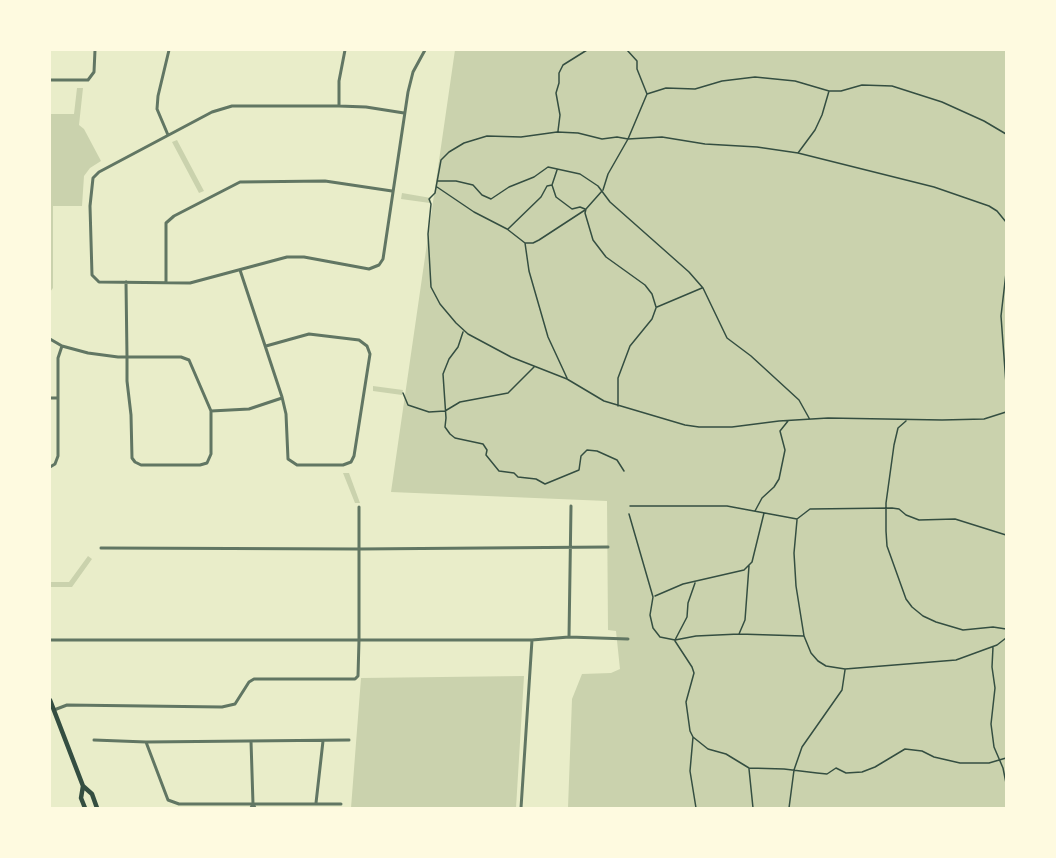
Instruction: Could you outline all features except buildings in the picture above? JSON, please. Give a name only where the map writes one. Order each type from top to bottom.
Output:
[{"type":"main road","points":[[50,700],[83,786],[92,794],[97,808]]},
{"type":"main road","points":[[83,786],[81,798],[85,808]]},
{"type":"street","points":[[50,80],[88,80],[94,72],[95,50]]},
{"type":"street","points":[[168,135],[157,109],[169,50]]},
{"type":"street","points":[[339,106],[339,81],[345,50]]},
{"type":"street","points":[[404,113],[366,107],[339,106],[232,106],[212,112],[99,172],[93,178],[90,206],[92,275],[99,282],[202,281],[275,259],[304,257],[369,268],[379,266],[383,259],[404,113],[413,72],[425,50]]},
{"type":"street","points":[[166,282],[166,223],[174,216],[240,182],[325,181],[392,191]]},
{"type":"street","points":[[240,270],[283,398],[290,462],[297,465],[347,464],[354,456],[369,350],[359,340],[317,334],[302,335],[266,346]]},
{"type":"street","points":[[50,339],[62,346],[88,353],[127,357],[182,357],[189,360],[211,411],[211,454],[207,463],[141,465],[132,458],[132,415],[127,381],[127,357],[126,282]]},
{"type":"street","points":[[50,467],[55,464],[58,456],[58,358],[62,346]]},
{"type":"street","points":[[50,398],[58,398]]},
{"type":"street","points":[[211,411],[249,409],[283,398]]},
{"type":"street","points":[[569,637],[571,506]]},
{"type":"street","points":[[54,710],[67,705],[222,706],[235,704],[249,682],[254,679],[355,679],[358,676],[359,640],[359,507]]},
{"type":"street","points":[[100,548],[608,547]]},
{"type":"street","points":[[50,640],[532,640],[569,637],[628,639]]},
{"type":"street","points":[[521,808],[532,640]]},
{"type":"street","points":[[94,740],[349,740]]},
{"type":"street","points":[[146,741],[168,800],[179,804],[341,804]]},
{"type":"street","points":[[251,741],[253,808]]},
{"type":"street","points":[[316,803],[322,741]]},
{"type":"path","points":[[557,132],[560,115],[556,93],[560,83],[559,73],[563,65],[587,50]]},
{"type":"path","points":[[436,186],[474,212],[507,229],[525,243],[539,240],[586,209],[603,191],[608,174],[628,139],[647,94],[637,69],[637,61],[629,50]]},
{"type":"path","points":[[647,94],[666,88],[695,89],[722,81],[755,76],[795,81],[841,91],[862,85],[898,87],[942,102],[1006,134]]},
{"type":"path","points":[[798,153],[816,130],[829,90]]},
{"type":"path","points":[[1006,222],[998,211],[988,206],[934,187],[798,153],[757,147],[705,144],[662,137],[602,139],[578,133],[557,132],[521,137],[487,136],[470,140],[444,156],[440,163],[435,193],[429,199],[431,204],[428,234],[431,287],[440,304],[464,332],[534,367],[567,379],[593,395],[618,406],[699,427],[732,427],[810,418],[984,419],[1006,412]]},
{"type":"path","points":[[438,182],[444,180],[467,183],[473,185],[482,195],[492,199],[509,187],[534,177],[549,167],[580,174],[603,191],[610,202],[689,272],[703,288],[727,338],[751,356],[799,400],[810,418]]},
{"type":"path","points":[[558,169],[552,185],[556,197],[572,209],[580,207],[586,209]]},
{"type":"path","points":[[507,229],[537,202],[547,186],[552,185]]},
{"type":"path","points":[[586,209],[591,233],[598,248],[617,267],[645,285],[652,294],[656,307],[652,319],[630,346],[618,378],[618,406]]},
{"type":"path","points":[[525,243],[529,271],[548,337],[567,379]]},
{"type":"path","points":[[1006,273],[1001,326],[1006,384]]},
{"type":"path","points":[[656,307],[703,288]]},
{"type":"path","points":[[1001,326],[1006,326]]},
{"type":"path","points":[[464,332],[458,347],[444,369],[447,418],[445,427],[450,434],[455,438],[483,444],[487,450],[486,455],[502,472],[512,472],[518,477],[536,479],[548,484],[579,470],[582,454],[590,450],[617,460],[624,471]]},
{"type":"path","points":[[403,393],[408,405],[429,412],[445,411],[460,402],[508,393],[534,367]]},
{"type":"path","points":[[755,511],[762,498],[779,479],[785,450],[780,431],[789,420]]},
{"type":"path","points":[[906,420],[898,428],[886,508],[887,546],[898,580],[912,607],[923,616],[936,622],[963,630],[1006,628]]},
{"type":"path","points":[[630,506],[727,506],[797,519]]},
{"type":"path","points":[[1006,535],[955,519],[919,520],[906,515],[899,509],[810,509],[797,519],[794,553],[796,586],[804,636],[811,653],[826,666],[845,669],[956,660],[993,646],[1006,638]]},
{"type":"path","points":[[653,597],[683,584],[744,570],[756,550],[765,513]]},
{"type":"path","points":[[628,514],[653,597],[650,615],[652,628],[660,637],[675,640],[696,636],[739,634],[804,636]]},
{"type":"path","points":[[739,634],[745,620],[749,565]]},
{"type":"path","points":[[675,640],[687,617],[688,603],[696,581]]},
{"type":"path","points":[[675,640],[694,673],[686,702],[693,737],[708,749],[726,754],[749,768],[827,774],[836,768],[846,773],[862,772],[876,767],[905,749],[922,751],[952,762],[989,763],[1006,758]]},
{"type":"path","points":[[993,646],[992,667],[995,688],[991,724],[994,747],[1003,768],[1006,783]]},
{"type":"path","points":[[789,808],[794,770],[802,747],[842,690],[845,669]]},
{"type":"path","points":[[693,737],[690,771],[696,808]]},
{"type":"path","points":[[749,768],[753,808]]},
{"type":"green space","points":[[455,50],[1006,50],[1006,808],[568,808],[572,699],[582,674],[611,673],[620,669],[616,631],[608,630],[607,501],[391,492]]},
{"type":"green space","points":[[77,88],[83,88],[79,125],[84,129],[101,161],[90,168],[84,176],[82,206],[53,206],[53,288],[50,292],[50,114],[74,114]]},
{"type":"green space","points":[[177,140],[204,191],[199,193],[172,142]]},
{"type":"green space","points":[[402,193],[431,198],[430,203],[401,199]]},
{"type":"green space","points":[[373,386],[403,390],[402,395],[373,391]]},
{"type":"green space","points":[[343,473],[349,473],[360,503],[355,503]]},
{"type":"green space","points":[[88,556],[92,559],[72,587],[50,587],[50,582],[69,582]]},
{"type":"green space","points":[[524,676],[516,808],[351,808],[361,678]]}]
